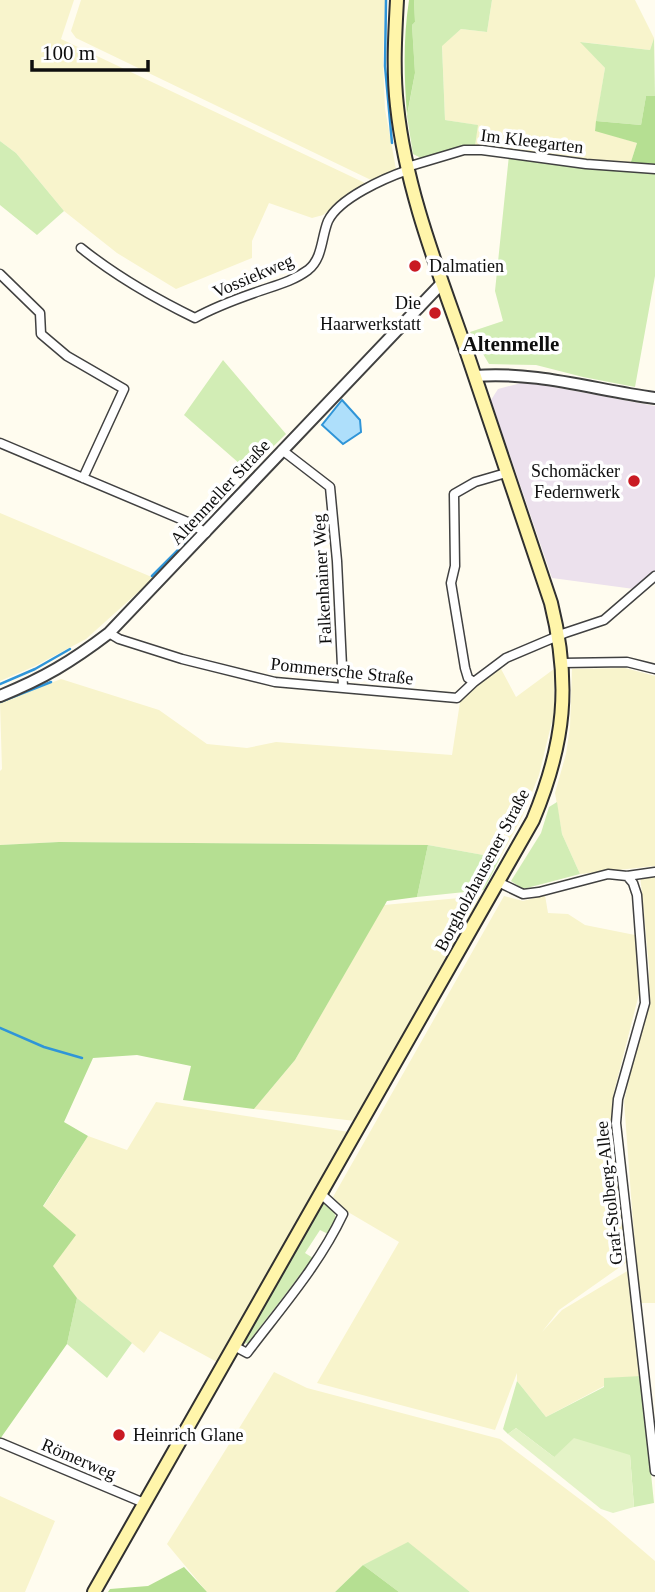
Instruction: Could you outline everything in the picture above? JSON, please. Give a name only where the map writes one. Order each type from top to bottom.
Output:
[{"type":"main road","name":"Borgholzhausener Straße","points":[[94,1592],[533,820],[551,773],[560,732],[562,663],[551,603],[442,283],[408,169],[396,89],[394,52],[397,0]]},
{"type":"street","name":"Im Kleegarten","points":[[408,169],[464,150],[484,150],[586,164],[655,169]]},
{"type":"street","name":"Vossiekweg","points":[[81,248],[106,269],[143,293],[195,318],[298,277],[312,267],[318,258],[325,230],[335,211],[379,182],[408,169]]},
{"type":"street","points":[[0,274],[40,313],[41,334],[67,356],[124,389],[83,478]]},
{"type":"street","name":"Altenmeller Straße","points":[[0,696],[69,663],[109,633],[442,283]]},
{"type":"street","points":[[475,376],[540,377],[655,398]]},
{"type":"street","points":[[0,443],[190,523],[206,533]]},
{"type":"street","name":"Falkenhainer Weg","points":[[282,450],[330,488],[337,561],[343,687]]},
{"type":"street","points":[[474,681],[468,678],[465,668],[452,583],[455,566],[454,494],[475,482],[506,473]]},
{"type":"street","name":"Pommersche Straße","points":[[109,633],[119,639],[182,659],[275,682],[457,698],[474,681],[506,658],[559,635],[604,620],[655,576]]},
{"type":"street","points":[[562,663],[627,662],[655,669]]},
{"type":"street","points":[[498,882],[523,894],[608,874],[627,876],[655,873]]},
{"type":"street","name":"Graf-Stolberg-Allee","points":[[627,876],[633,883],[636,895],[645,1003],[618,1099],[616,1123],[653,1429],[655,1471]]},
{"type":"street","points":[[234,1346],[247,1353],[313,1266],[336,1228],[343,1214],[320,1194]]},
{"type":"street","name":"Römerweg","points":[[1,1443],[144,1503]]},
{"type":"shaded area","points":[[0,0],[74,0],[61,39],[365,183],[323,215],[312,218],[269,203],[252,241],[252,258],[176,289],[117,253],[64,211],[16,153],[0,141]]},
{"type":"shaded area","points":[[81,0],[385,0],[385,109],[396,169],[371,180],[76,38],[71,31]]},
{"type":"shaded area","points":[[492,0],[635,0],[654,38],[650,50],[581,42],[605,68],[595,130],[637,143],[630,165],[475,146],[477,125],[445,120],[442,45],[461,29],[487,32]]},
{"type":"shaded area","name":"Schomäcker Federnwerk","points":[[521,383],[655,406],[655,572],[634,589],[552,578],[491,400],[498,389]]},
{"type":"shaded area","points":[[0,513],[154,578],[86,639],[0,681]]},
{"type":"shaded area","points":[[500,667],[516,697],[554,669],[554,713],[539,775],[522,817],[500,858],[428,845],[59,842],[0,845],[0,703],[61,679],[159,710],[207,744],[247,748],[276,742],[452,755],[460,702],[473,686]]},
{"type":"shaded area","points":[[625,668],[655,676],[655,866],[580,874],[562,834],[555,793],[570,727],[572,669]]},
{"type":"shaded area","points":[[640,874],[655,874],[655,1303],[639,1303],[624,1101],[649,994]]},
{"type":"shaded area","points":[[545,895],[548,913],[568,914],[585,925],[635,935],[640,990],[613,1096],[612,1116],[627,1262],[559,1310],[542,1332],[562,1310],[629,1270],[641,1376],[604,1386],[546,1417],[517,1381],[517,1373],[495,1430],[317,1383],[399,1242],[348,1212],[333,1197],[504,896],[523,901]]},
{"type":"shaded area","points":[[481,896],[355,1121],[254,1109],[295,1060],[384,905]]},
{"type":"shaded area","points":[[156,1102],[349,1132],[217,1362],[160,1331],[144,1353],[77,1298],[53,1266],[43,1207],[88,1136],[127,1150]]},
{"type":"shaded area","points":[[274,1372],[307,1388],[500,1439],[606,1519],[655,1561],[655,1592],[470,1592],[408,1543],[363,1565],[335,1592],[207,1592],[167,1544]]},
{"type":"shaded area","points":[[0,1496],[55,1521],[25,1592],[0,1592]]},
{"type":"green space","points":[[409,0],[414,0],[415,22],[412,25],[415,73],[407,115],[405,58]]},
{"type":"green space","points":[[414,0],[492,0],[487,32],[461,29],[442,46],[445,120],[478,125],[475,146],[462,146],[423,159],[413,154],[407,116],[415,73],[412,25],[415,22]]},
{"type":"green space","points":[[654,38],[655,96],[646,96],[641,125],[596,121],[605,68],[580,42],[650,50]]},
{"type":"green space","points":[[646,96],[655,96],[655,165],[630,165],[637,143],[595,131],[596,121],[641,125]]},
{"type":"green space","points":[[0,141],[16,153],[64,211],[37,235],[0,205]]},
{"type":"green space","points":[[509,155],[584,167],[655,173],[655,276],[635,387],[536,365],[489,364],[470,332],[503,321],[495,291]]},
{"type":"green space","points":[[223,360],[286,434],[248,471],[184,415]]},
{"type":"green space","points":[[557,802],[562,834],[580,874],[523,889],[511,881],[541,833],[549,807]]},
{"type":"green space","points":[[59,842],[428,845],[417,897],[387,901],[295,1060],[254,1109],[183,1100],[191,1066],[137,1055],[93,1058],[64,1122],[88,1136],[43,1206],[76,1235],[53,1266],[77,1298],[67,1344],[0,1439],[0,845]]},
{"type":"green space","points":[[428,845],[500,858],[484,890],[417,897]]},
{"type":"green space","points":[[324,1202],[333,1208],[336,1219],[328,1234],[320,1230],[305,1253],[313,1258],[248,1343],[242,1344],[242,1340]]},
{"type":"green space","points":[[77,1298],[132,1343],[107,1378],[67,1344]]},
{"type":"green space","points":[[641,1376],[654,1503],[634,1507],[630,1455],[554,1457],[516,1428],[508,1434],[503,1429],[517,1381],[546,1417],[604,1387],[604,1378]]},
{"type":"green space","points":[[516,1428],[554,1457],[574,1438],[630,1455],[634,1507],[613,1513],[601,1509],[508,1434]]},
{"type":"green space","points":[[408,1542],[470,1592],[399,1592],[363,1565]]},
{"type":"green space","points":[[363,1565],[399,1592],[335,1592]]},
{"type":"green space","points":[[184,1567],[207,1592],[108,1592],[110,1589],[148,1586]]},
{"type":"water","points":[[342,400],[360,420],[361,432],[343,444],[322,425]]},
{"type":"waterway","points":[[386,0],[385,66],[392,143]]},
{"type":"waterway","points":[[152,576],[190,538]]},
{"type":"waterway","points":[[0,684],[35,669],[70,649]]},
{"type":"waterway","points":[[0,702],[51,682]]},
{"type":"waterway","points":[[0,1028],[44,1047],[82,1058]]},
{"type":"place","name":"Dalmatien","points":[[415,266]]},
{"type":"place","name":"Die Haarwerkstatt","points":[[435,313]]},
{"type":"place","name":"Schomäcker Federnwerk","points":[[634,481]]},
{"type":"place","name":"Heinrich Glane","points":[[119,1435]]},
{"type":"district","name":"Altenmelle","points":[[511,344]]}]
